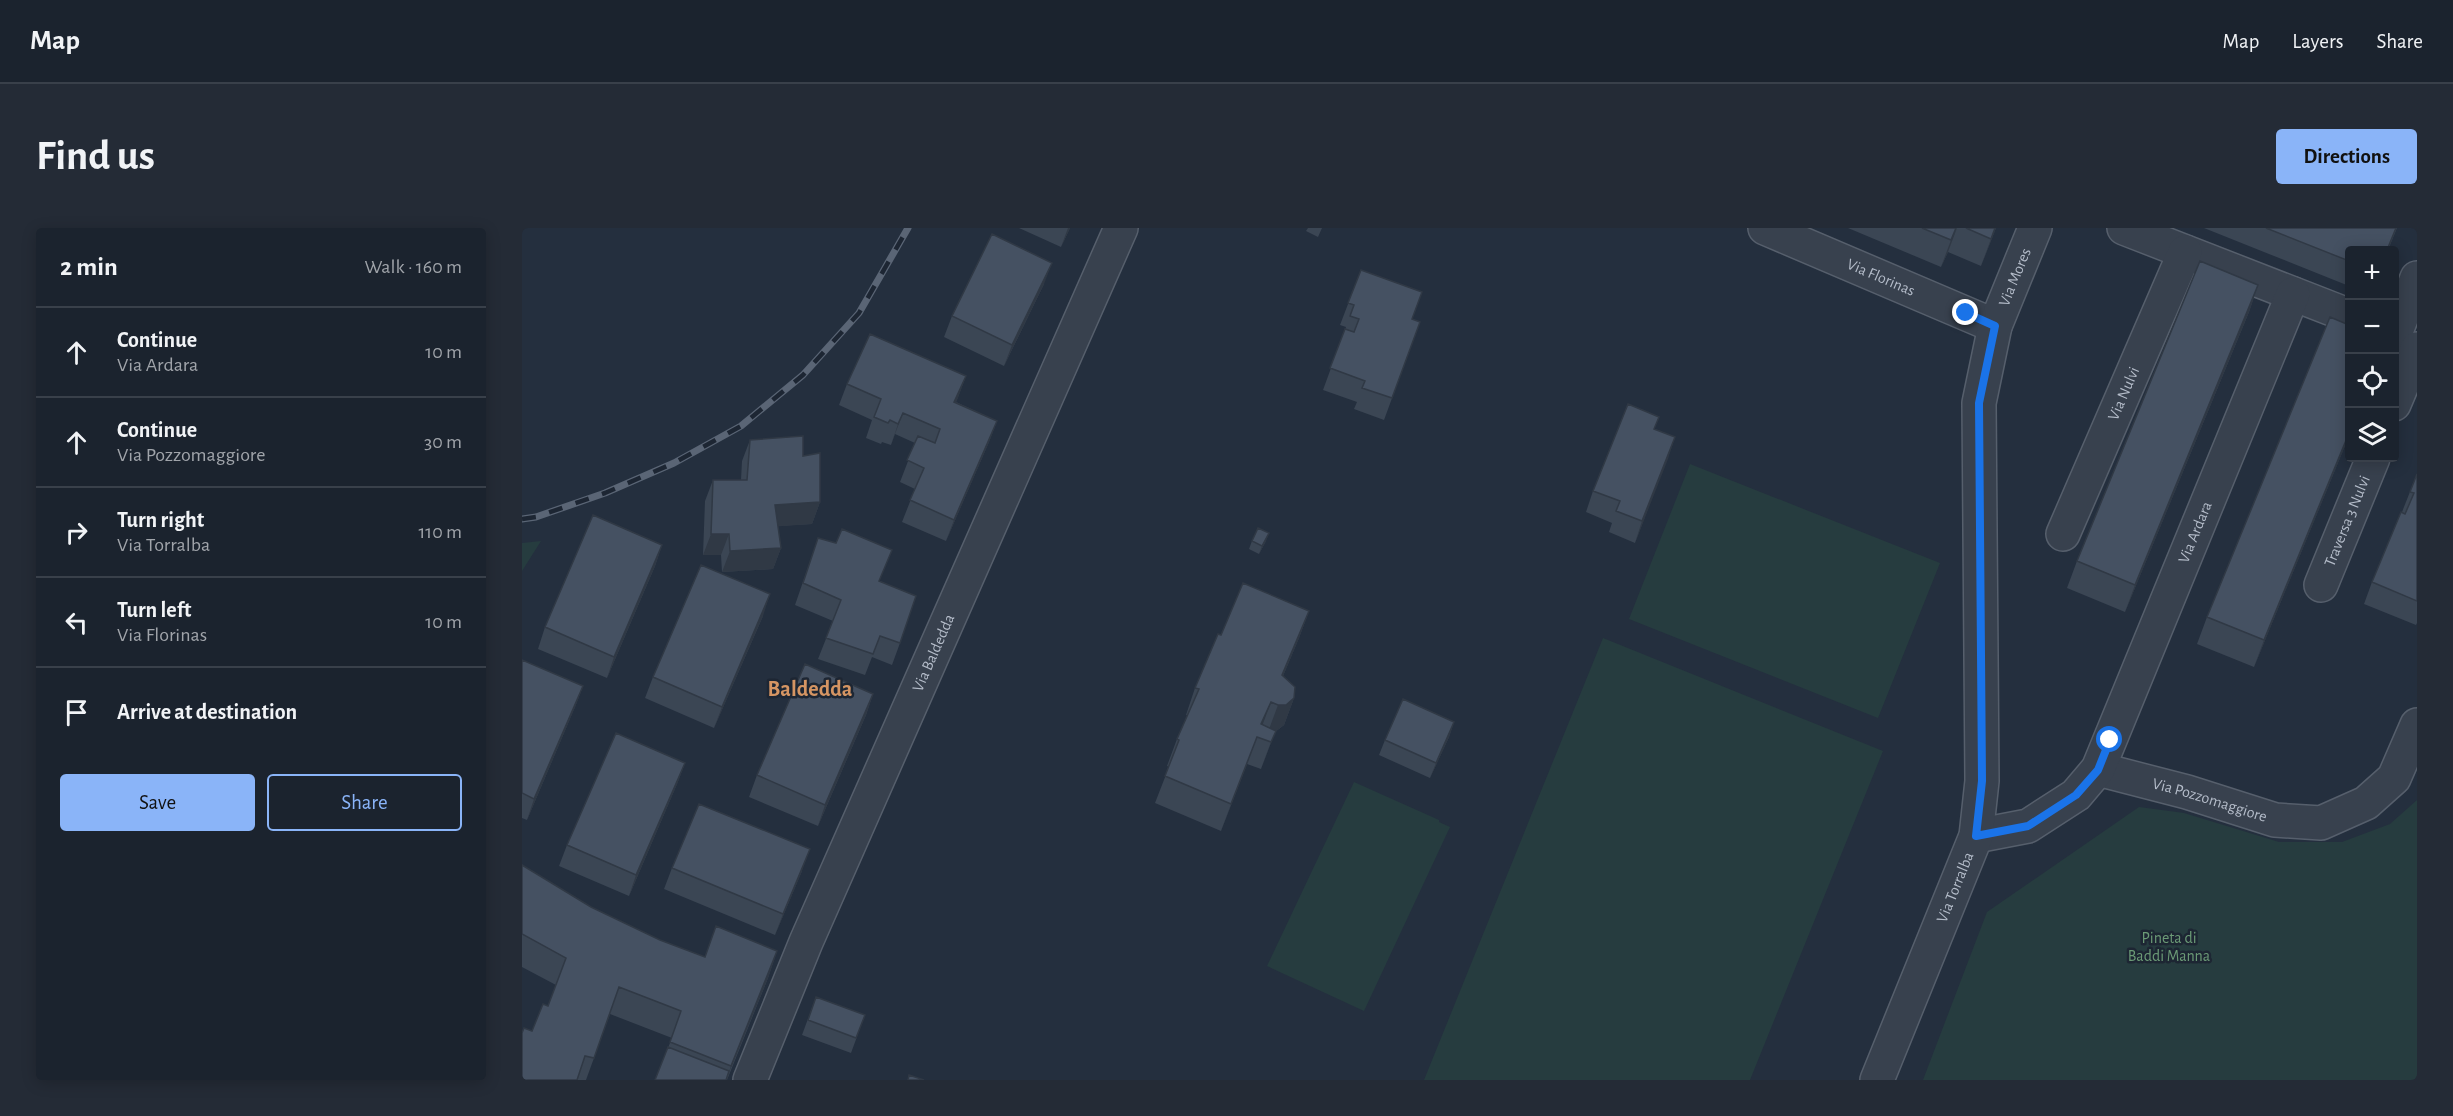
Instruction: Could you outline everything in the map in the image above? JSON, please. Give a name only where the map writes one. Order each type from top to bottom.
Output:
[{"type":"street","name":"Via Baldedda","points":[[750,1080],[806,942],[1121,228]]},
{"type":"street","name":"Via Florinas","points":[[1766,228],[1995,326]]},
{"type":"street","name":"Via Mores","points":[[1995,326],[2035,228]]},
{"type":"street","points":[[2124,228],[2345,314]]},
{"type":"street","name":"Via Nulvi","points":[[2063,534],[2185,252]]},
{"type":"street","points":[[2399,324],[2417,278]]},
{"type":"street","name":"Via Ardara","points":[[2098,770],[2293,294]]},
{"type":"street","name":"Via Torralba","points":[[1877,1080],[1976,836],[1982,781],[1979,403],[1995,326]]},
{"type":"street","points":[[2399,336],[2417,343]]},
{"type":"street","points":[[2399,392],[2417,349]]},
{"type":"street","name":"Traversa 3 Nulvi","points":[[2321,585],[2371,462]]},
{"type":"street","name":"Via Pozzomaggiore","points":[[2098,770],[2187,792],[2275,820],[2321,823],[2366,803],[2394,778],[2417,725]]},
{"type":"street","points":[[1976,836],[2028,826],[2076,795],[2098,770]]},
{"type":"green space","points":[[1690,464],[1940,563],[1878,718],[1629,619]]},
{"type":"green space","points":[[541,541],[522,571],[522,543]]},
{"type":"green space","points":[[1603,638],[1883,751],[1750,1080],[1424,1080]]},
{"type":"green space","points":[[1354,782],[1450,827],[1364,1011],[1267,966]]},
{"type":"green space","name":"Pineta di Baddi Manna","points":[[2417,800],[2417,1080],[1923,1080],[1987,912],[2139,807],[2184,813],[2279,842],[2342,842],[2390,824]]},
{"type":"building","points":[[1922,228],[1956,228],[1951,240]]},
{"type":"building","points":[[1966,228],[1995,228],[1991,239]]},
{"type":"building","points":[[2266,228],[2396,228],[2389,246],[2345,246],[2345,259]]},
{"type":"building","points":[[992,234],[1052,263],[1012,345],[952,316]]},
{"type":"building","points":[[2200,261],[2258,285],[2135,585],[2077,561]]},
{"type":"building","points":[[1361,270],[1422,292],[1412,319],[1420,322],[1392,398],[1362,388],[1365,381],[1330,368],[1345,329],[1354,332],[1359,319],[1350,316],[1354,305],[1348,303]]},
{"type":"building","points":[[2330,317],[2345,323],[2345,443],[2264,640],[2207,617]]},
{"type":"building","points":[[870,334],[966,376],[954,402],[997,421],[954,520],[910,500],[924,468],[907,460],[918,436],[935,443],[940,429],[903,413],[898,424],[890,420],[888,423],[874,417],[881,399],[847,384]]},
{"type":"building","points":[[1628,404],[1659,417],[1654,429],[1675,437],[1642,521],[1616,511],[1620,501],[1593,491]]},
{"type":"building","points":[[803,436],[803,456],[820,453],[820,502],[775,505],[781,548],[730,551],[729,534],[711,534],[713,480],[747,480],[750,440]]},
{"type":"building","points":[[2417,474],[2417,601],[2372,582],[2401,512],[2405,514],[2414,493],[2410,492]]},
{"type":"building","points":[[593,515],[662,545],[614,657],[545,627]]},
{"type":"building","points":[[1258,528],[1269,533],[1262,546],[1252,541]]},
{"type":"building","points":[[842,529],[892,550],[879,581],[916,596],[900,643],[880,636],[873,654],[826,638],[841,600],[803,583],[818,538],[836,543]]},
{"type":"building","points":[[701,565],[770,594],[722,707],[653,677]]},
{"type":"building","points":[[1243,583],[1309,611],[1282,675],[1295,687],[1294,698],[1286,705],[1271,702],[1261,724],[1276,731],[1271,742],[1257,737],[1231,804],[1165,776],[1179,740],[1177,739],[1199,689],[1195,688]]},
{"type":"building","points":[[522,660],[583,686],[534,799],[522,793]]},
{"type":"building","points":[[805,664],[873,694],[825,805],[757,775]]},
{"type":"building","points":[[1403,699],[1454,722],[1436,763],[1385,740]]},
{"type":"building","points":[[616,733],[685,763],[636,875],[567,845]]},
{"type":"building","points":[[699,804],[810,849],[783,914],[672,868]]},
{"type":"building","points":[[522,865],[591,907],[660,940],[705,957],[716,926],[777,951],[731,1066],[670,1042],[681,1011],[619,987],[594,1058],[585,1056],[577,1080],[522,1080],[522,1033],[524,1028],[532,1031],[543,1004],[548,1006],[566,958],[522,934]]},
{"type":"building","points":[[816,997],[865,1015],[856,1038],[808,1020]]},
{"type":"building","points":[[668,1047],[729,1071],[726,1080],[655,1080]]},
{"type":"building","points":[[909,1075],[924,1080],[908,1080]]},
{"type":"railway","points":[[522,519],[536,517],[605,493],[674,463],[741,426],[803,375],[859,313],[908,228]]},
{"type":"district","name":"Baldedda","points":[[810,689]]},
{"type":"route","points":[[1966,313],[1995,326],[1979,403],[1982,781],[1976,836],[2028,826],[2076,795],[2098,770],[2110,740]]}]
